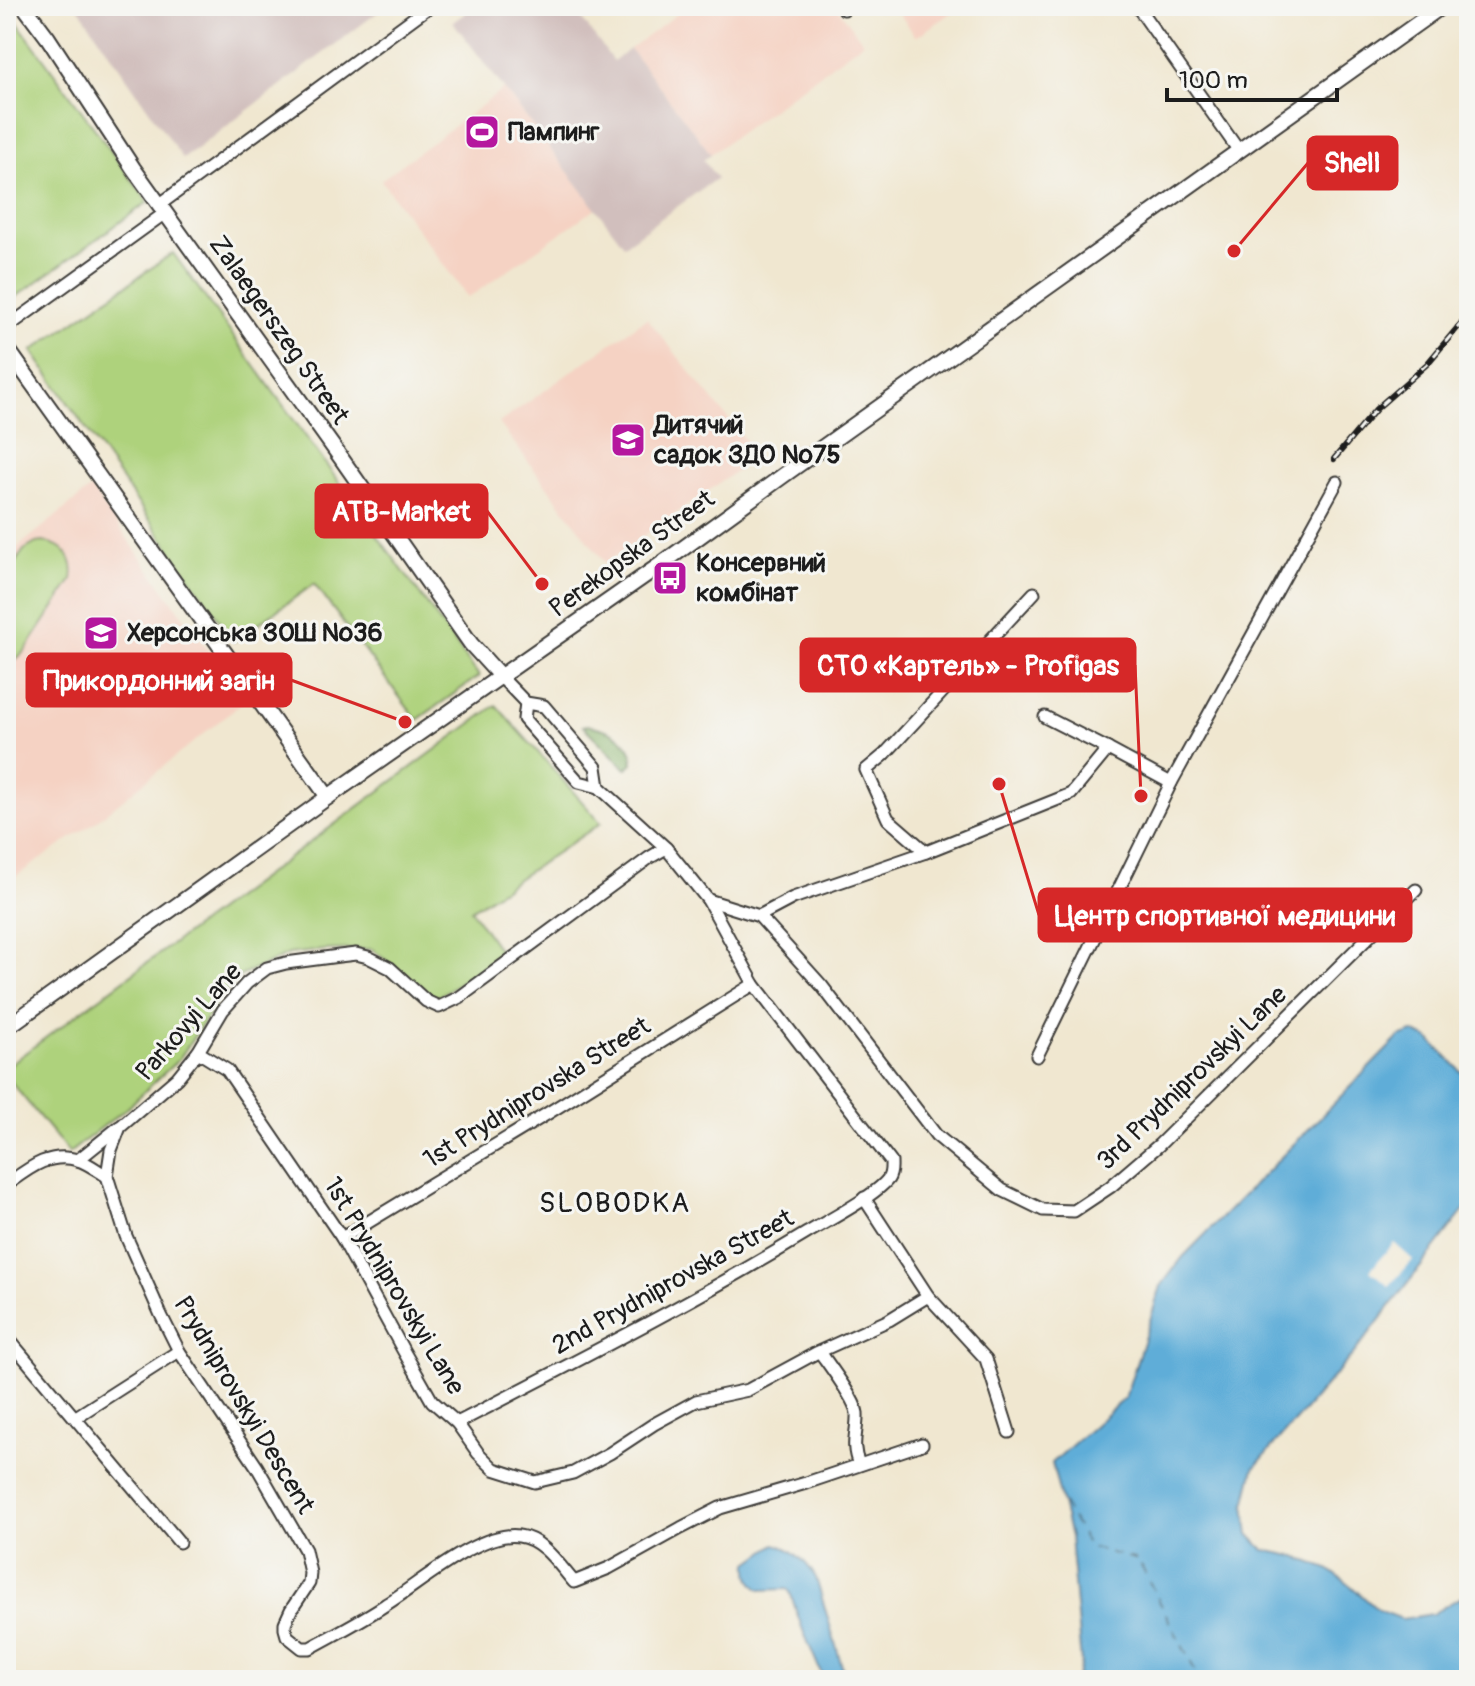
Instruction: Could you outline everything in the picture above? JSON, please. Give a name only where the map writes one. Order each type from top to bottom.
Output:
[{"type":"main road","name":"Zalaegerszeg Street","points":[[24,6],[133,168],[471,644],[501,677]]},
{"type":"main road","name":"Perekopska Street","points":[[6,1028],[1441,6]]},
{"type":"main road","points":[[6,347],[328,797]]},
{"type":"street","points":[[6,328],[430,6]]},
{"type":"street","points":[[1137,6],[1239,151]]},
{"type":"street","points":[[1037,1056],[1171,783],[1337,482]]},
{"type":"street","points":[[926,852],[888,819],[866,770],[884,755],[1034,593]]},
{"type":"street","points":[[501,677],[526,703],[544,706],[553,716],[596,767],[599,787]]},
{"type":"street","points":[[526,703],[524,719],[579,782],[599,787],[666,848],[708,900],[754,984]]},
{"type":"street","points":[[1045,717],[1171,783]]},
{"type":"street","points":[[708,900],[759,916],[793,898],[926,852],[1071,794],[1108,749]]},
{"type":"street","name":"Parkovyi Lane","points":[[78,1160],[177,1078],[198,1052],[223,1010],[247,983],[267,968],[356,954],[390,968],[433,1006],[446,1005],[666,848]]},
{"type":"street","name":"3rd Prydniprovskyi Lane","points":[[759,916],[822,986],[936,1135],[1002,1190],[1043,1210],[1074,1211],[1110,1187],[1159,1145],[1416,890]]},
{"type":"street","name":"2nd Prydniprovska Street","points":[[457,1423],[753,1266],[887,1181],[892,1172],[891,1162],[754,984]]},
{"type":"street","name":"1st Prydniprovska Street","points":[[342,1238],[754,984]]},
{"type":"street","name":"1st Prydniprovskyi Lane","points":[[198,1052],[227,1070],[342,1238],[432,1401],[457,1423],[468,1441],[494,1469],[535,1482],[573,1473],[696,1401],[748,1390],[820,1352]]},
{"type":"street","points":[[6,1185],[36,1163],[57,1158],[78,1160],[107,1176],[111,1150],[120,1127]]},
{"type":"street","name":"Prydniprovskyi Descent","points":[[107,1176],[141,1273],[179,1351],[257,1467],[305,1550],[309,1583],[285,1623],[287,1636],[302,1648],[310,1648],[383,1607],[441,1565],[485,1541],[508,1535],[536,1542],[574,1582],[609,1568],[720,1508],[859,1464]]},
{"type":"street","points":[[864,1198],[928,1296],[986,1359],[1009,1432]]},
{"type":"street","points":[[922,1444],[859,1464],[854,1454],[857,1411],[820,1352],[889,1320],[928,1296]]},
{"type":"street","points":[[6,1336],[179,1542]]},
{"type":"street","points":[[76,1417],[179,1351]]},
{"type":"shaded area","points":[[77,6],[386,6],[183,159]]},
{"type":"shaded area","points":[[475,6],[572,6],[613,61],[630,49],[711,154],[703,160],[717,178],[624,245],[453,22]]},
{"type":"shaded area","points":[[688,6],[836,6],[863,42],[711,154],[630,49]]},
{"type":"shaded area","points":[[894,6],[961,6],[916,37]]},
{"type":"shaded area","points":[[504,89],[596,208],[468,298],[381,180]]},
{"type":"shaded area","name":"Дитячий садок ЗДО №75","points":[[647,318],[758,456],[605,563],[499,423]]},
{"type":"shaded area","name":"Херсонська ЗОШ №36","points":[[91,488],[244,701],[95,822],[6,883],[6,566],[18,547]]},
{"type":"green space","points":[[6,7],[148,202],[6,304]]},
{"type":"green space","points":[[173,253],[479,676],[417,720],[314,584],[234,641],[32,351]]},
{"type":"green space","points":[[43,542],[57,546],[67,554],[72,565],[72,580],[25,651],[6,663],[6,576],[24,550]]},
{"type":"green space","points":[[496,705],[601,823],[471,910],[502,955],[434,999],[372,949],[289,954],[240,976],[222,995],[179,1059],[128,1107],[69,1153],[6,1076],[6,1067]]},
{"type":"green space","points":[[583,726],[618,736],[629,747],[633,763],[626,769]]},
{"type":"water","points":[[1413,1032],[1429,1039],[1469,1079],[1469,1204],[1354,1353],[1254,1468],[1245,1505],[1249,1534],[1264,1550],[1293,1556],[1328,1569],[1378,1610],[1402,1619],[1432,1614],[1469,1592],[1469,1680],[1076,1680],[1081,1663],[1070,1537],[1052,1463],[1125,1398],[1161,1286],[1183,1257],[1399,1037]]},
{"type":"water","points":[[775,1544],[799,1557],[816,1578],[846,1680],[824,1680],[790,1592],[787,1589],[760,1590],[752,1582],[749,1563]]},
{"type":"pier","points":[[1394,1243],[1413,1260],[1389,1286],[1370,1270]]},
{"type":"ferry route","points":[[1063,1503],[1089,1547],[1138,1560],[1200,1680]]},
{"type":"railway","points":[[1334,459],[1376,409],[1427,364],[1469,314]]},
{"type":"place","name":"Пампинг","points":[[482,132]]},
{"type":"place","name":"Shell","points":[[1234,251]]},
{"type":"place","name":"Дитячий садок ЗДО №75","points":[[628,440]]},
{"type":"place","name":"Консервний комбінат","points":[[670,578]]},
{"type":"place","name":"ATB-Market","points":[[542,584]]},
{"type":"place","name":"Херсонська ЗОШ №36","points":[[101,633]]},
{"type":"place","name":"Прикордонний загін","points":[[405,722]]},
{"type":"place","name":"Центр спортивної медицини","points":[[999,784]]},
{"type":"place","name":"СТО «Картель» - Profigas","points":[[1141,796]]},
{"type":"district","name":"SLOBODKA","points":[[615,1203]]}]
